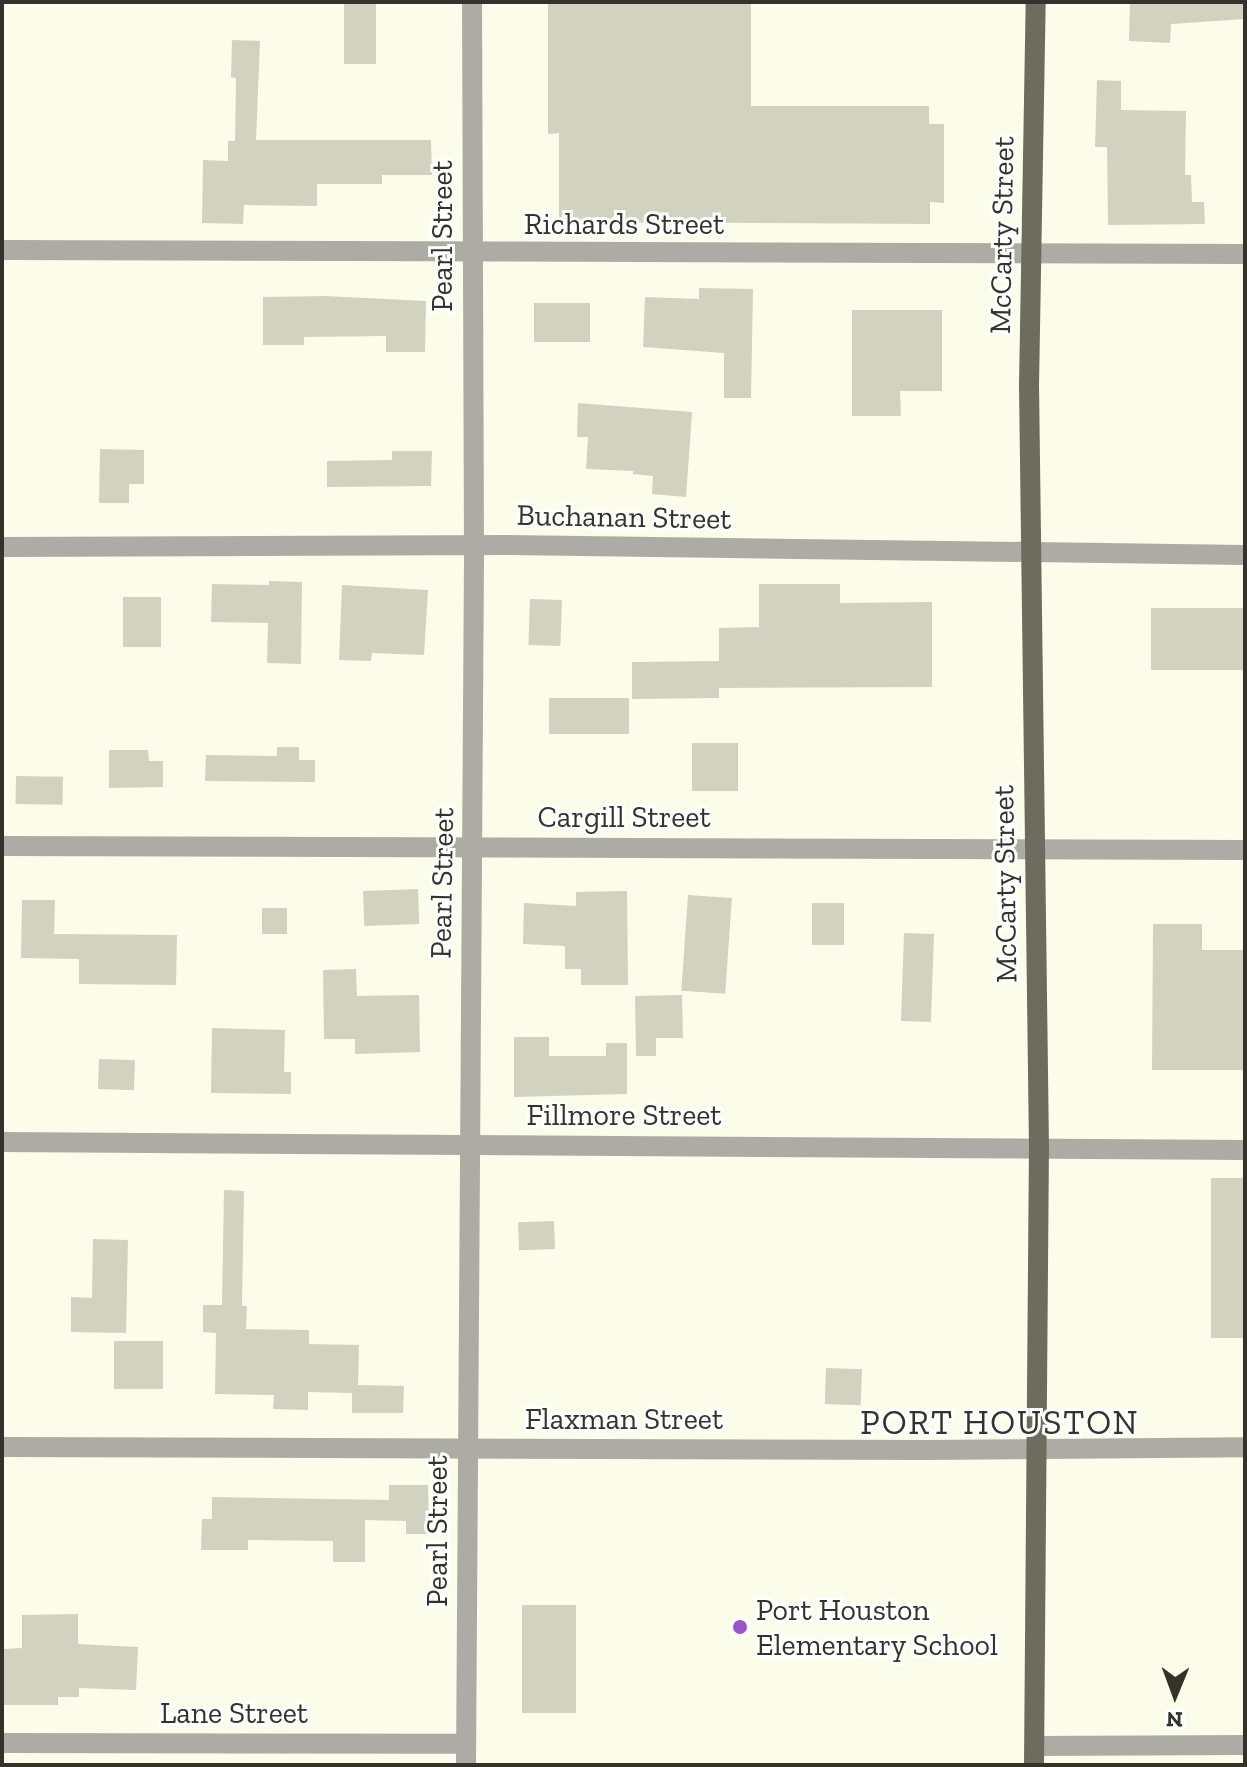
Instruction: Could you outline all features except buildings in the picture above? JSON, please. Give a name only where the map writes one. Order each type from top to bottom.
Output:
[{"type":"main road","name":"McCarty Street","points":[[1034,1755],[1040,1448],[1031,553],[1036,2]]},
{"type":"street","name":"Pearl Street","points":[[466,1754],[474,545],[472,2]]},
{"type":"street","name":"Richards Street","points":[[2,250],[1245,254]]},
{"type":"street","name":"Buchanan Street","points":[[2,547],[474,545],[1245,555]]},
{"type":"street","name":"Cargill Street","points":[[2,846],[1245,850]]},
{"type":"street","name":"Fillmore Street","points":[[2,1142],[1245,1150]]},
{"type":"street","name":"Flaxman Street","points":[[2,1447],[1245,1447]]},
{"type":"street","name":"Lane Street","points":[[2,1743],[466,1754]]},
{"type":"street","points":[[1034,1755],[1245,1745]]},
{"type":"place","name":"Port Houston Elementary School","points":[[740,1627]]},
{"type":"district","name":"PORT HOUSTON","points":[[1000,1423]]}]
